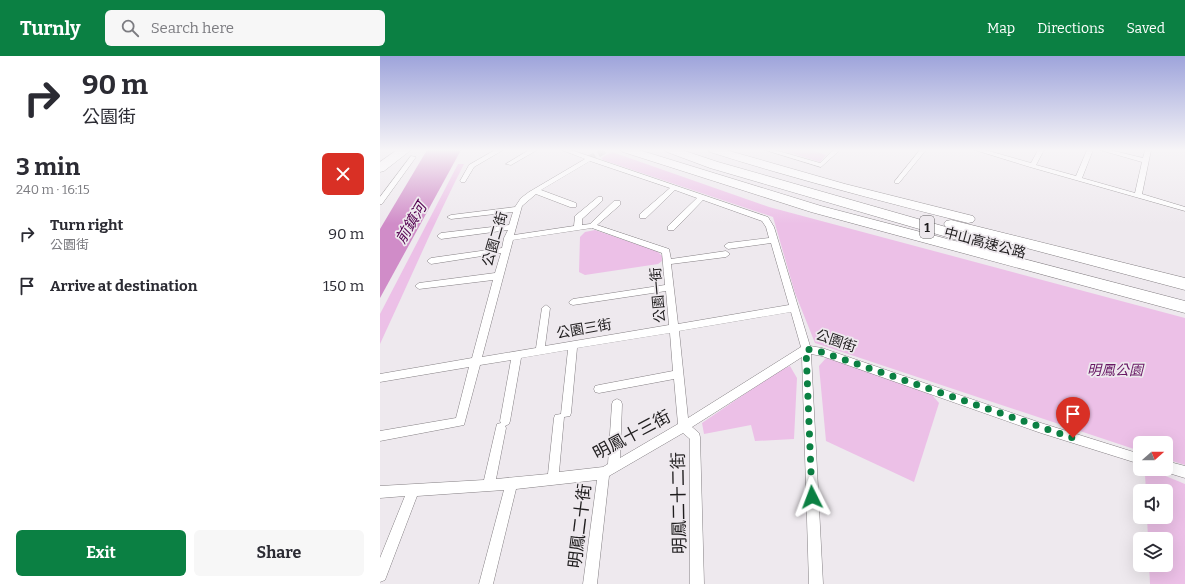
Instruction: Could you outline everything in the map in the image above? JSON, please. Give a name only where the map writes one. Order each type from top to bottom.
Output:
[{"type":"highway","points":[[706,175],[816,209],[1185,307]]},
{"type":"highway","points":[[720,175],[802,200],[933,236],[1001,259]]},
{"type":"highway","name":"中山高速公路","points":[[750,175],[966,238],[1185,295]]},
{"type":"highway","name":"中山高速公路","points":[[783,175],[971,229],[1185,284]]},
{"type":"highway","points":[[796,175],[866,194],[1185,273]]},
{"type":"highway","points":[[809,175],[901,202]]},
{"type":"street","points":[[380,202],[397,175]]},
{"type":"street","points":[[463,181],[466,175]]},
{"type":"street","name":"公園二街","points":[[380,436],[460,422],[508,238],[517,210],[521,202],[563,175]]},
{"type":"street","name":"公園街","points":[[635,175],[765,219],[769,223],[806,349],[822,352],[1041,428],[1133,457]]},
{"type":"street","points":[[897,182],[903,175]]},
{"type":"street","points":[[1063,175],[1185,209]]},
{"type":"street","points":[[1078,179],[1080,175]]},
{"type":"street","points":[[1138,196],[1143,175]]},
{"type":"street","points":[[643,216],[674,188]]},
{"type":"street","points":[[536,191],[574,205]]},
{"type":"street","points":[[672,228],[702,197]]},
{"type":"street","points":[[578,228],[578,218],[600,199]]},
{"type":"street","points":[[592,226],[617,203]]},
{"type":"street","points":[[451,217],[517,210]]},
{"type":"street","name":"公園一街","points":[[508,238],[592,226],[666,251],[684,427]]},
{"type":"street","points":[[441,236],[512,227]]},
{"type":"street","points":[[668,262],[774,240]]},
{"type":"street","points":[[431,261],[505,250]]},
{"type":"street","points":[[419,286],[498,276]]},
{"type":"street","points":[[573,302],[670,287]]},
{"type":"street","points":[[540,351],[546,308]]},
{"type":"street","name":"公園三街","points":[[380,378],[793,308]]},
{"type":"street","points":[[552,479],[573,346]]},
{"type":"street","points":[[806,349],[816,584]]},
{"type":"street","name":"明鳳十三街","points":[[380,492],[511,484],[609,470],[684,427],[806,349]]},
{"type":"street","points":[[489,486],[517,355]]},
{"type":"street","points":[[599,389],[678,374]]},
{"type":"street","name":"明鳳二十街","points":[[590,584],[609,470],[617,404]]},
{"type":"street","name":"明鳳二十二街","points":[[684,427],[695,437],[697,584]]},
{"type":"street","points":[[1173,469],[1185,472]]},
{"type":"street","points":[[486,584],[511,484]]},
{"type":"street","points":[[380,575],[413,490]]},
{"type":"green space","points":[[452,175],[459,175],[380,344],[380,314]]},
{"type":"green space","name":"明鳳公園","points":[[647,175],[677,175],[769,207],[1185,318],[1185,465],[1173,461],[1173,436],[1133,436],[1133,449],[815,343],[795,293],[773,217]]},
{"type":"green space","points":[[595,230],[657,251],[662,256],[662,261],[658,264],[585,275],[579,272],[580,237],[585,232]]},
{"type":"green space","points":[[827,357],[932,395],[939,403],[914,482],[826,441],[819,366]]},
{"type":"green space","points":[[790,366],[797,378],[794,439],[755,441],[751,425],[704,434],[702,423],[780,370]]},
{"type":"green space","points":[[1145,476],[1166,476],[1185,484],[1185,584],[1150,584],[1149,572],[1173,572],[1173,532],[1148,532],[1147,524],[1173,524],[1173,484],[1146,484]]},
{"type":"water","name":"前鎮河","points":[[412,175],[448,175],[380,298],[380,229]]},
{"type":"route","points":[[812,497],[806,349],[822,352],[1073,438]]}]
